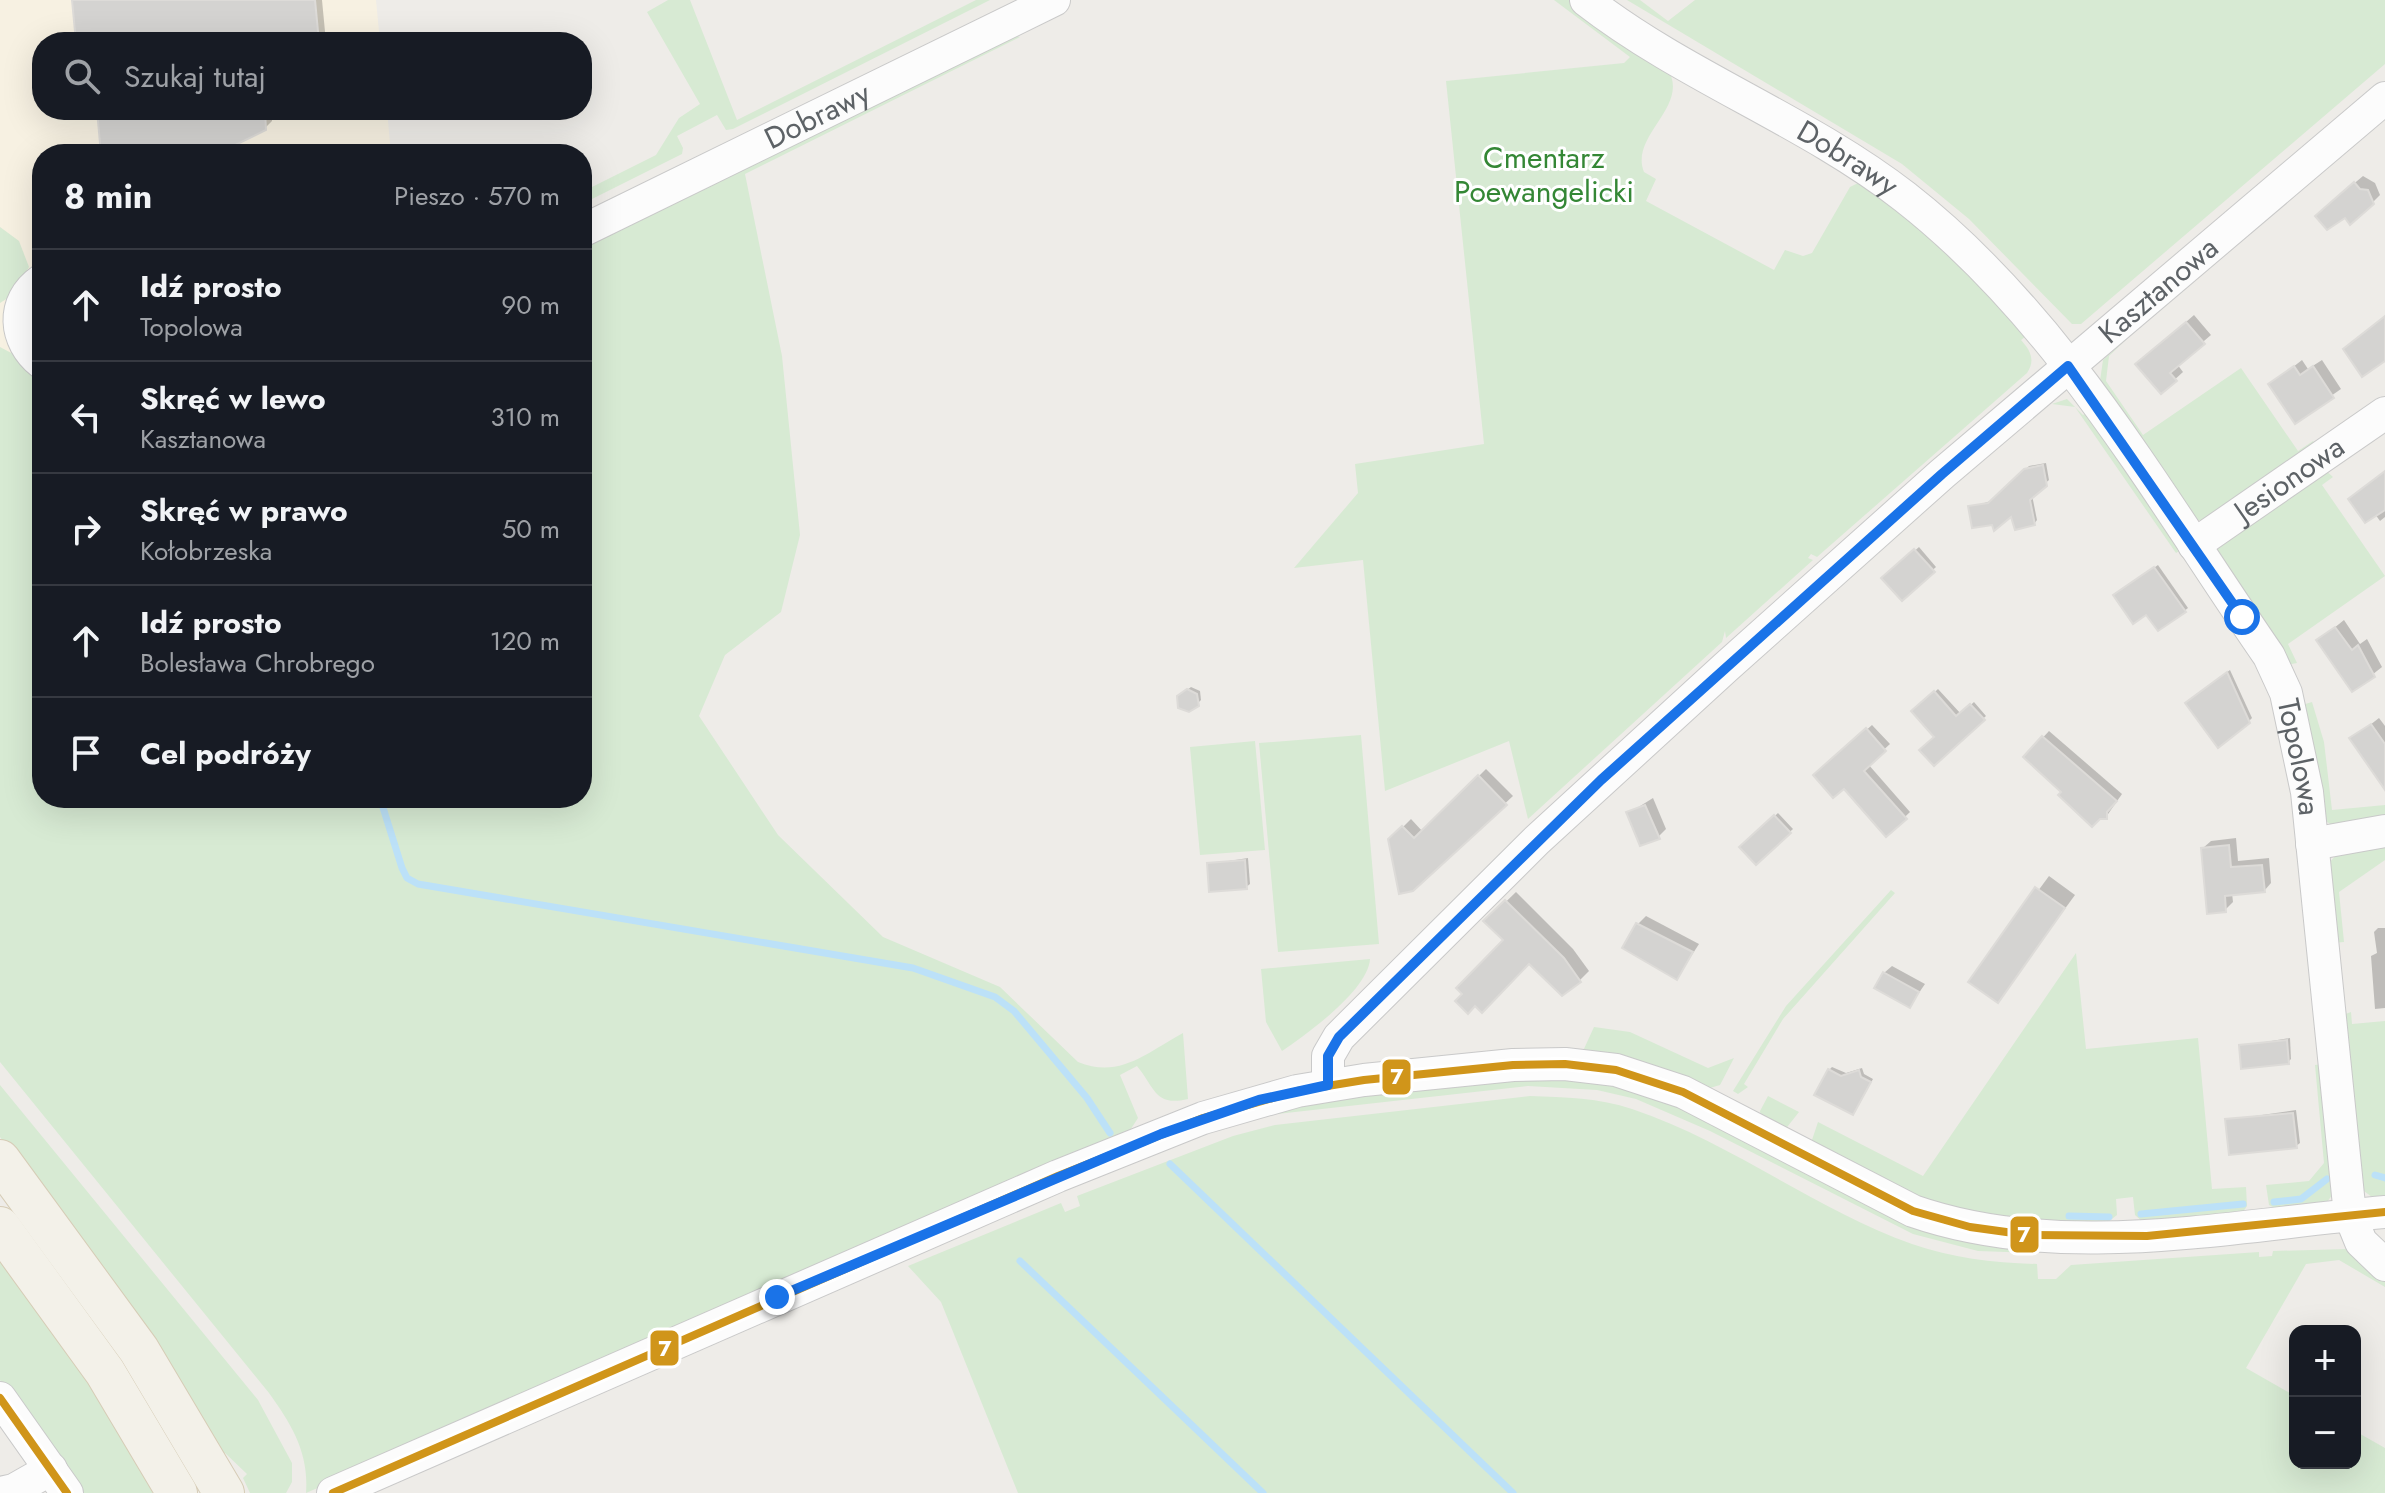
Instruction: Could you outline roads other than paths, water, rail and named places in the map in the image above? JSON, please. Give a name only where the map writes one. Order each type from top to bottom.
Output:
[{"type":"main road","points":[[0,1160],[139,1350],[224,1493]]},
{"type":"main road","points":[[0,1227],[105,1372],[177,1493]]},
{"type":"street","name":"Dobrawy","points":[[592,226],[1054,0]]},
{"type":"street","name":"Dobrawy","points":[[1586,0],[1650,45],[1846,156],[1902,195],[1997,281],[2068,366]]},
{"type":"street","name":"Kasztanowa","points":[[1328,1085],[1328,1056],[1339,1037],[1537,840],[1747,648],[2068,366],[2385,98]]},
{"type":"street","points":[[22,298],[19,319],[22,349]]},
{"type":"street","name":"Topolowa","points":[[2068,366],[2194,545],[2282,679],[2297,735],[2312,844],[2350,1215]]},
{"type":"street","name":"Jesionowa","points":[[2194,545],[2385,413]]},
{"type":"street","points":[[2312,844],[2385,831]]},
{"type":"street","points":[[333,1493],[791,1291],[1161,1134],[1259,1100],[1328,1085],[1513,1065],[1565,1064],[1616,1070],[1683,1092],[1913,1211],[1952,1224],[2000,1233],[2052,1238],[2110,1236],[2385,1212]]},
{"type":"street","points":[[2350,1215],[2361,1242],[2385,1265]]},
{"type":"street","points":[[0,1398],[59,1481],[0,1493]]},
{"type":"waterway","points":[[383,808],[402,868],[407,878],[418,884],[913,968],[995,997],[1014,1011],[1087,1098],[1110,1133]]},
{"type":"waterway","points":[[1170,1164],[1513,1493]]},
{"type":"waterway","points":[[2375,1175],[2385,1178]]},
{"type":"waterway","points":[[2274,1202],[2301,1199],[2327,1179]]},
{"type":"waterway","points":[[2141,1214],[2243,1204]]},
{"type":"waterway","points":[[2069,1216],[2109,1217]]},
{"type":"waterway","points":[[1020,1261],[1263,1493]]},
{"type":"park label","name":"Cmentarz Poewangelicki","points":[[1544,175]]}]
